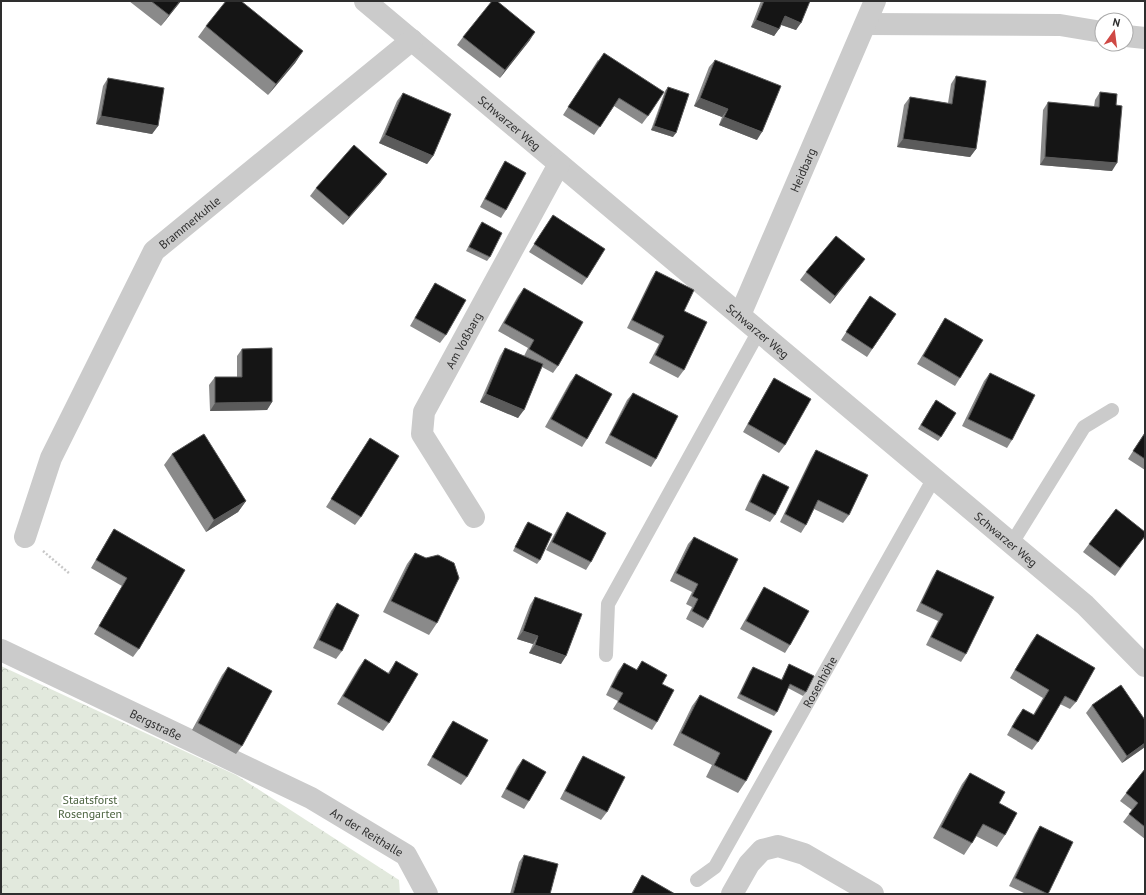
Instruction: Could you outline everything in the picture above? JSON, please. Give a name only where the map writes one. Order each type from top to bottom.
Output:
[{"type":"street","name":"Schwarzer Weg","points":[[365,1],[1085,605],[1145,666]]},
{"type":"street","name":"Heidbarg","points":[[740,315],[875,1]]},
{"type":"street","points":[[866,24],[1060,25],[1094,31]]},
{"type":"street","points":[[1134,37],[1145,38]]},
{"type":"street","name":"Brammerkuhle","points":[[25,537],[51,458],[154,251],[412,40]]},
{"type":"street","name":"Am Voßbarg","points":[[474,517],[422,434],[424,412],[559,164]]},
{"type":"street","name":"Bergstraße","points":[[1,650],[311,798]]},
{"type":"street","name":"An der Reithalle","points":[[311,798],[406,855],[427,894]]},
{"type":"street","points":[[732,894],[749,864],[762,850],[778,846],[804,854],[873,894]]},
{"type":"lane","points":[[606,655],[608,604],[759,331]]},
{"type":"lane","points":[[1012,543],[1084,427],[1112,410]]},
{"type":"lane","name":"Rosenhöhe","points":[[697,880],[715,867],[934,478]]},
{"type":"path","points":[[25,537],[70,574]]},
{"type":"green space","name":"Staatsforst Rosengarten","points":[[1,666],[236,775],[399,880],[400,894],[1,894]]},
{"type":"building","points":[[151,1],[180,1],[169,15]]},
{"type":"building","points":[[226,1],[241,1],[303,51],[276,84],[206,26]]},
{"type":"building","points":[[492,1],[497,1],[535,32],[505,70],[463,37]]},
{"type":"building","points":[[764,1],[810,1],[801,23],[785,16],[779,29],[756,20]]},
{"type":"building","points":[[604,53],[664,92],[648,116],[619,98],[600,127],[568,107]]},
{"type":"building","points":[[715,60],[781,86],[762,132],[724,117],[728,109],[700,98]]},
{"type":"building","points":[[956,76],[986,81],[976,149],[903,139],[910,97],[952,104]]},
{"type":"building","points":[[108,78],[164,88],[158,126],[101,116]]},
{"type":"building","points":[[668,87],[689,94],[676,133],[654,126]]},
{"type":"building","points":[[1100,92],[1117,94],[1116,105],[1122,106],[1117,163],[1045,157],[1048,102],[1099,107]]},
{"type":"building","points":[[403,93],[451,114],[433,156],[385,135]]},
{"type":"building","points":[[354,145],[387,174],[349,217],[316,188]]},
{"type":"building","points":[[505,161],[526,173],[506,210],[485,199]]},
{"type":"building","points":[[553,215],[605,249],[587,278],[534,244]]},
{"type":"building","points":[[482,222],[502,233],[490,257],[469,247]]},
{"type":"building","points":[[836,236],[865,259],[835,296],[806,272]]},
{"type":"building","points":[[656,271],[694,290],[684,311],[707,322],[684,370],[655,355],[664,336],[632,320]]},
{"type":"building","points":[[435,283],[466,300],[446,335],[415,318]]},
{"type":"building","points":[[524,288],[583,322],[558,366],[529,349],[534,340],[504,323]]},
{"type":"building","points":[[870,296],[896,314],[872,349],[846,332]]},
{"type":"building","points":[[945,318],[983,340],[960,378],[923,356]]},
{"type":"building","points":[[272,348],[272,402],[215,403],[215,377],[242,377],[242,349]]},
{"type":"building","points":[[505,348],[543,364],[524,410],[486,394]]},
{"type":"building","points":[[990,373],[1035,395],[1012,440],[968,419]]},
{"type":"building","points":[[576,374],[612,394],[587,439],[551,419]]},
{"type":"building","points":[[774,378],[811,399],[785,445],[748,424]]},
{"type":"building","points":[[633,393],[678,416],[656,459],[610,435]]},
{"type":"building","points":[[936,400],[956,413],[941,437],[921,425]]},
{"type":"building","points":[[1145,433],[1145,459],[1133,451]]},
{"type":"building","points":[[204,434],[246,501],[214,520],[172,454]]},
{"type":"building","points":[[370,438],[399,456],[361,517],[331,499]]},
{"type":"building","points":[[816,450],[868,475],[849,515],[818,500],[806,525],[785,514]]},
{"type":"building","points":[[763,474],[789,487],[775,515],[750,502]]},
{"type":"building","points":[[1116,509],[1145,532],[1145,536],[1120,568],[1089,544]]},
{"type":"building","points":[[567,512],[606,533],[591,562],[552,542]]},
{"type":"building","points":[[528,522],[552,534],[540,560],[515,547]]},
{"type":"building","points":[[114,529],[185,570],[139,649],[99,626],[127,578],[96,560]]},
{"type":"building","points":[[694,537],[738,559],[708,620],[692,611],[698,599],[692,596],[698,584],[676,573]]},
{"type":"building","points":[[415,553],[426,558],[438,555],[454,563],[459,578],[437,623],[391,601]]},
{"type":"building","points":[[937,570],[994,597],[966,654],[931,637],[943,614],[921,603]]},
{"type":"building","points":[[764,587],[809,611],[790,645],[746,621]]},
{"type":"building","points":[[535,597],[582,614],[566,656],[535,645],[538,636],[523,631]]},
{"type":"building","points":[[337,603],[359,615],[342,651],[319,640]]},
{"type":"building","points":[[1037,634],[1095,668],[1076,702],[1065,696],[1038,742],[1012,727],[1023,709],[1034,715],[1049,690],[1015,670]]},
{"type":"building","points":[[365,659],[389,674],[396,661],[418,674],[389,723],[343,696]]},
{"type":"building","points":[[642,661],[667,675],[662,684],[674,690],[657,722],[618,702],[623,693],[611,687],[624,663],[637,670]]},
{"type":"building","points":[[789,664],[814,676],[806,692],[790,684],[777,712],[740,694],[753,667],[782,680]]},
{"type":"building","points":[[228,667],[272,691],[242,746],[198,723]]},
{"type":"building","points":[[1121,685],[1145,720],[1145,743],[1127,756],[1092,705]]},
{"type":"building","points":[[700,695],[772,731],[746,781],[714,765],[720,753],[681,733]]},
{"type":"building","points":[[453,721],[488,740],[467,777],[432,757]]},
{"type":"building","points":[[583,756],[625,777],[607,812],[565,791]]},
{"type":"building","points":[[523,759],[546,772],[529,801],[506,789]]},
{"type":"building","points":[[1145,769],[1145,827],[1129,814],[1138,803],[1126,793]]},
{"type":"building","points":[[970,773],[1005,792],[999,803],[1017,813],[1005,835],[983,824],[972,843],[941,827]]},
{"type":"building","points":[[1040,826],[1073,842],[1048,894],[1015,878]]},
{"type":"building","points":[[524,855],[558,864],[550,894],[513,894]]},
{"type":"building","points":[[642,875],[675,894],[632,894]]}]
